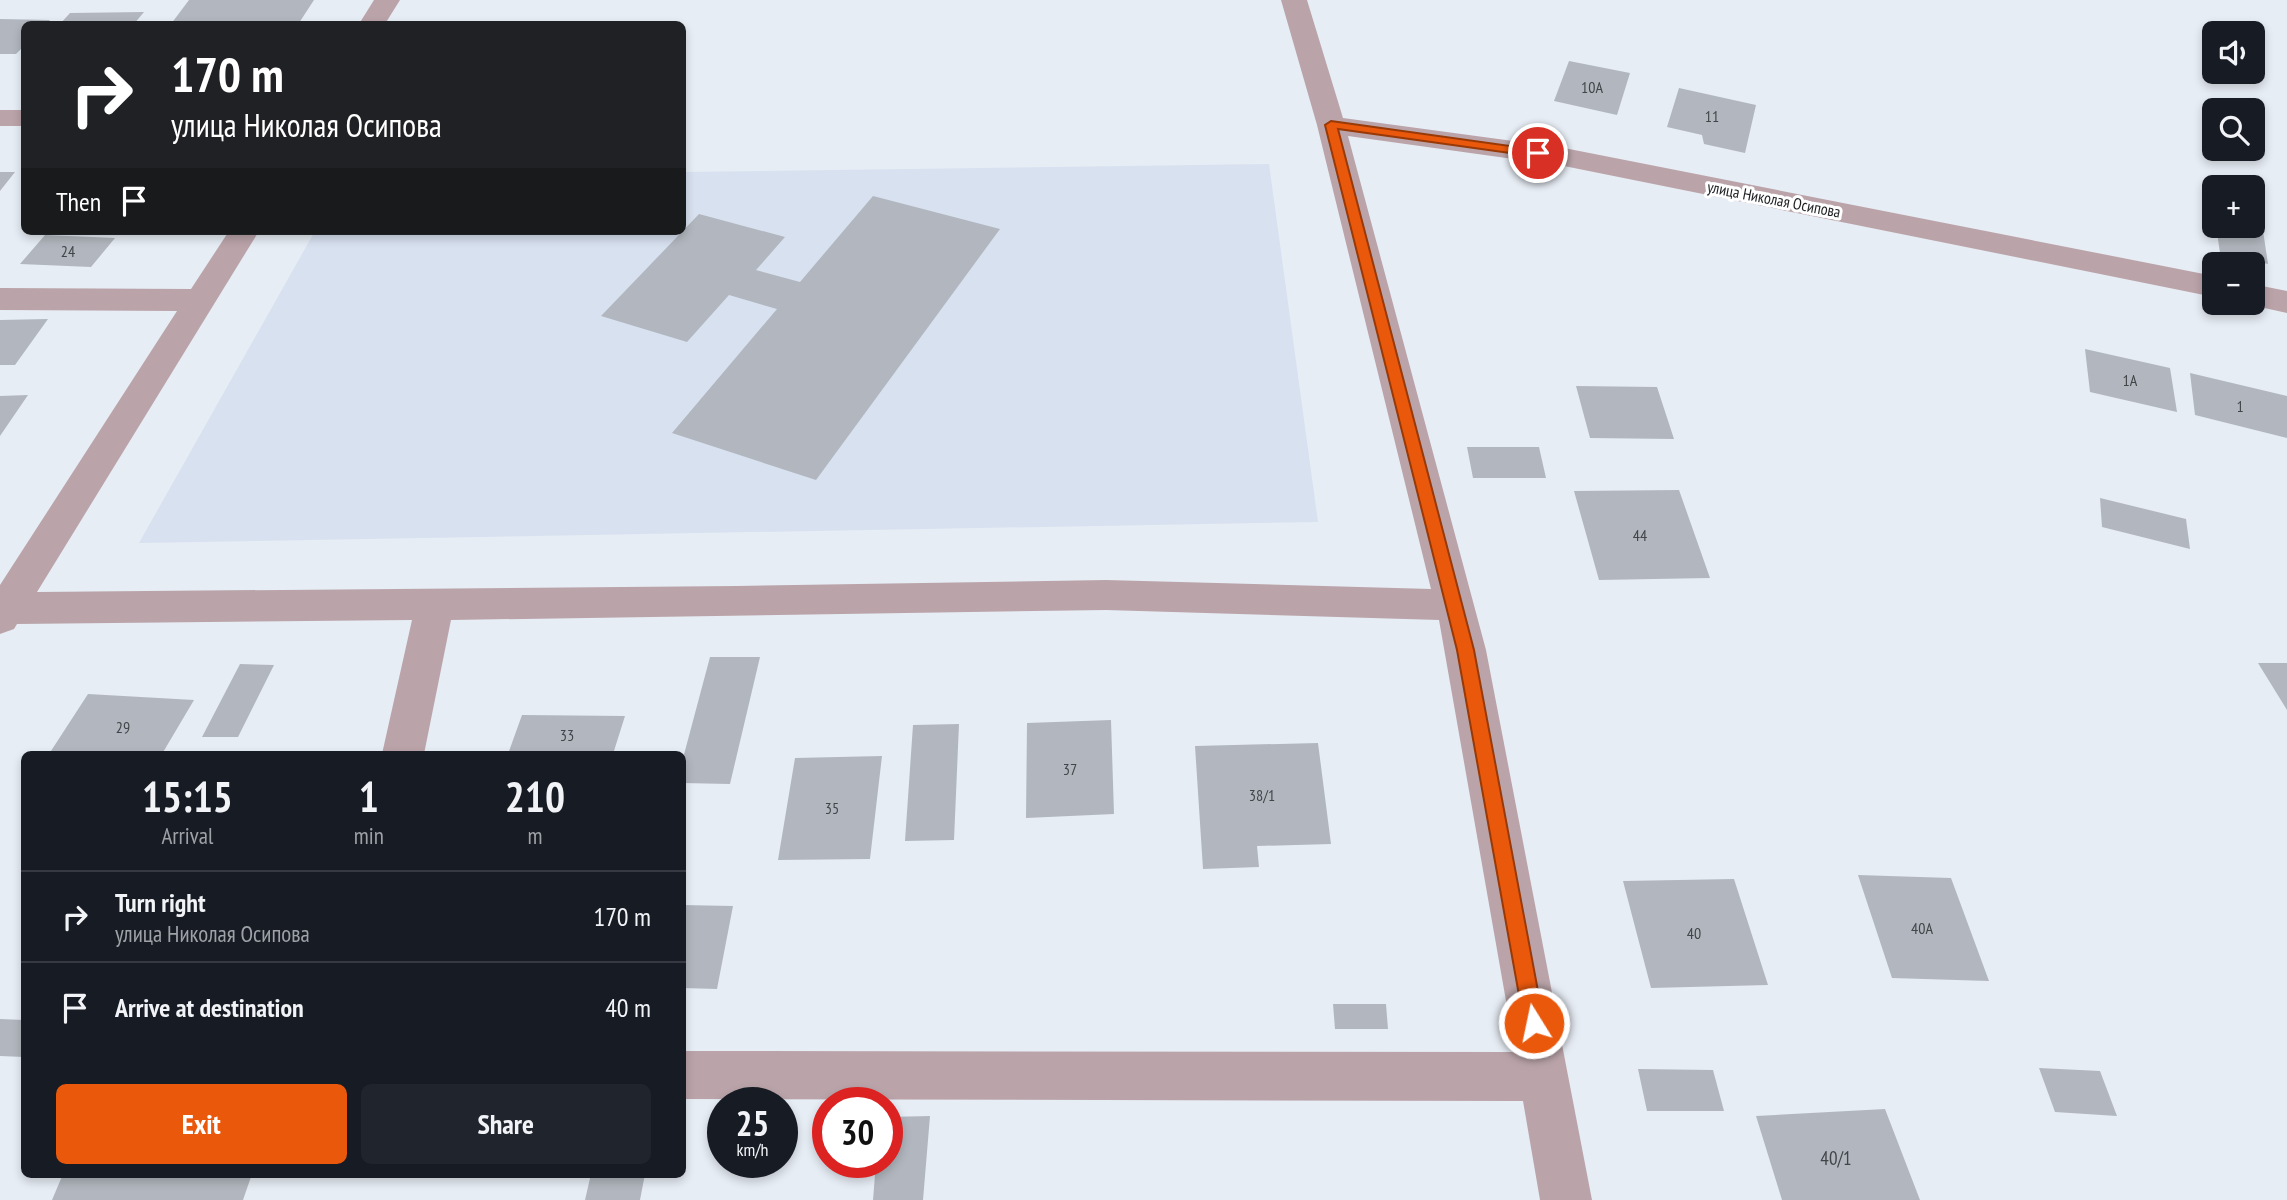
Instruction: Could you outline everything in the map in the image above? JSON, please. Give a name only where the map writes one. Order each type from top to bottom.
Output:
[{"type":"street","points":[[374,21],[387,0]]},
{"type":"street","points":[[1294,0],[1331,125],[1468,664],[1566,1200]]},
{"type":"street","points":[[0,118],[21,118]]},
{"type":"street","name":"улица Николая Осипова","points":[[1331,125],[1564,157],[2202,285]]},
{"type":"street","points":[[2,611],[242,235]]},
{"type":"street","points":[[2265,298],[2287,302]]},
{"type":"street","points":[[0,299],[201,300]]},
{"type":"street","points":[[2,611],[1106,595],[1454,605]]},
{"type":"street","points":[[404,751],[435,603]]},
{"type":"street","points":[[686,1074],[1544,1077]]},
{"type":"shaded area","points":[[1269,164],[1318,522],[139,543],[313,235],[686,235],[686,172]]},
{"type":"building","points":[[189,0],[314,0],[300,21],[173,21]]},
{"type":"building","points":[[144,12],[136,21],[63,21],[70,13]]},
{"type":"building","points":[[0,19],[50,20],[21,21],[21,49],[16,54],[0,54]]},
{"type":"building","points":[[1569,61],[1630,73],[1617,115],[1554,101]]},
{"type":"building","points":[[1679,88],[1756,105],[1745,153],[1704,144],[1702,135],[1667,127]]},
{"type":"building","points":[[0,172],[15,172],[0,191]]},
{"type":"building","points":[[873,196],[1000,229],[816,480],[672,433],[777,309],[729,295],[687,342],[601,316],[679,235],[686,235],[686,228],[699,214],[785,237],[756,270],[800,282]]},
{"type":"building","points":[[45,235],[115,238],[91,267],[20,264]]},
{"type":"building","points":[[2218,238],[2264,238],[2268,264],[2265,263],[2265,252],[2220,252]]},
{"type":"building","points":[[48,319],[15,365],[0,365],[0,320]]},
{"type":"building","points":[[2085,349],[2170,368],[2177,412],[2090,392]]},
{"type":"building","points":[[2190,373],[2287,396],[2287,438],[2195,415]]},
{"type":"building","points":[[1576,386],[1657,387],[1674,439],[1590,438]]},
{"type":"building","points":[[28,395],[0,436],[0,396]]},
{"type":"building","points":[[1467,447],[1539,447],[1546,478],[1473,478]]},
{"type":"building","points":[[1679,490],[1710,578],[1599,580],[1574,491]]},
{"type":"building","points":[[2100,498],[2186,519],[2190,549],[2102,527]]},
{"type":"building","points":[[710,657],[760,657],[730,784],[686,783],[685,751]]},
{"type":"building","points":[[2258,663],[2287,663],[2287,710]]},
{"type":"building","points":[[240,664],[274,665],[238,737],[202,737]]},
{"type":"building","points":[[88,694],[194,700],[164,751],[51,751]]},
{"type":"building","points":[[522,715],[625,716],[614,751],[509,751]]},
{"type":"building","points":[[1111,720],[1114,814],[1026,818],[1027,723]]},
{"type":"building","points":[[959,724],[954,840],[905,841],[913,725]]},
{"type":"building","points":[[1318,743],[1331,844],[1257,846],[1259,867],[1203,869],[1195,746]]},
{"type":"building","points":[[882,756],[870,859],[778,860],[795,758]]},
{"type":"building","points":[[1858,875],[1951,878],[1989,981],[1892,978]]},
{"type":"building","points":[[1734,879],[1768,985],[1651,988],[1623,881]]},
{"type":"building","points":[[686,905],[733,906],[717,989],[686,988]]},
{"type":"building","points":[[1333,1004],[1386,1004],[1388,1029],[1335,1029]]},
{"type":"building","points":[[0,1019],[21,1020],[21,1057],[0,1056]]},
{"type":"building","points":[[2039,1068],[2100,1071],[2117,1116],[2055,1112]]},
{"type":"building","points":[[1638,1069],[1713,1070],[1724,1111],[1647,1111]]},
{"type":"building","points":[[1885,1109],[1920,1200],[1782,1200],[1756,1116]]},
{"type":"building","points":[[930,1116],[923,1200],[873,1200],[875,1178],[903,1178],[903,1117]]},
{"type":"building","points":[[61,1178],[251,1178],[243,1200],[52,1200]]},
{"type":"building","points":[[590,1178],[644,1178],[640,1200],[585,1200]]},
{"type":"route","points":[[1534,1023],[1466,650],[1331,125],[1538,153]]}]
